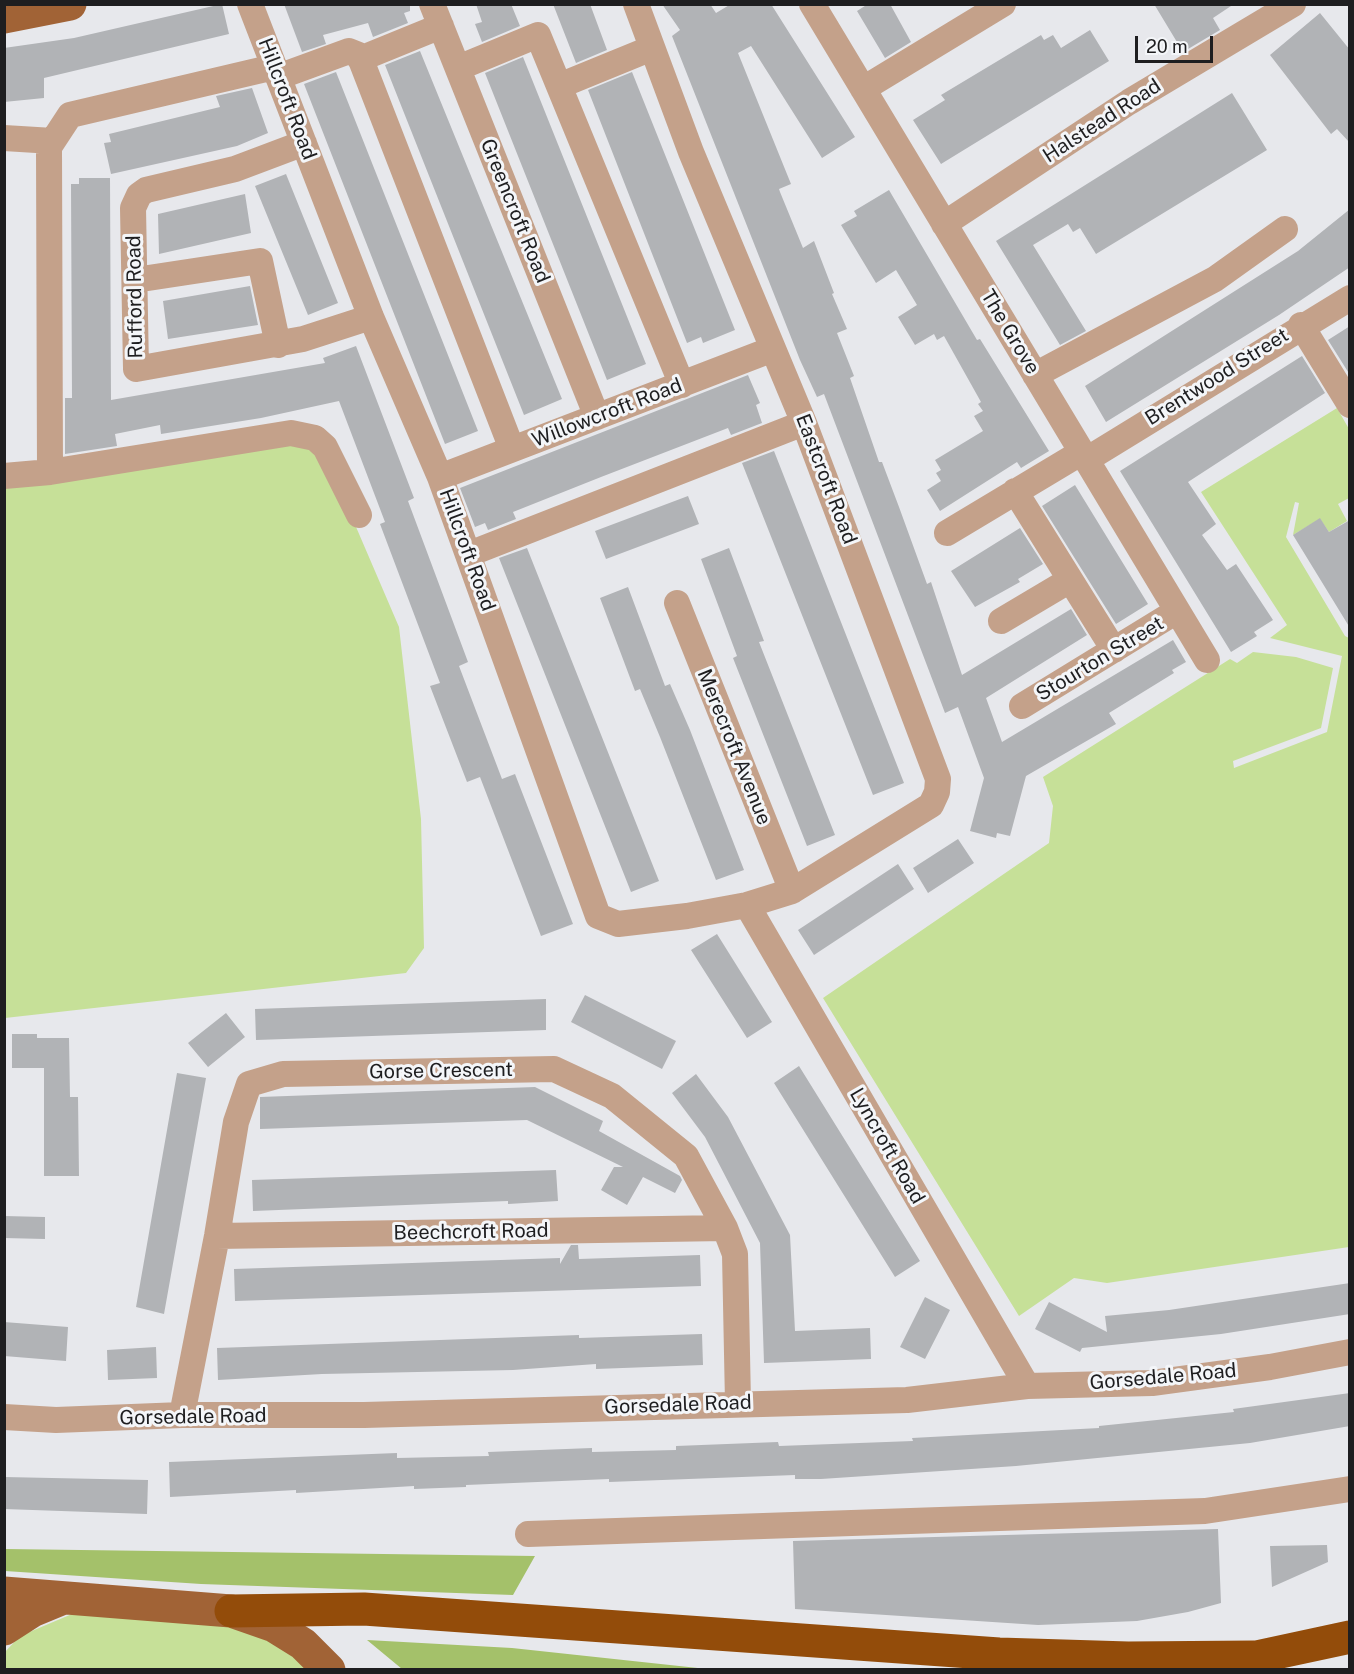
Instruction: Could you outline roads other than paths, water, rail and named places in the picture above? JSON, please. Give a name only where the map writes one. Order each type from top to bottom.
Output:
[{"type":"highway","points":[[231,1611],[364,1609],[999,1654],[1128,1658],[1255,1657]]},
{"type":"highway","points":[[1200,1670],[1350,1637]]},
{"type":"main road","points":[[4,17],[70,4]]},
{"type":"main road","points":[[4,1593],[231,1611],[274,1626],[303,1644],[329,1670]]},
{"type":"main road","points":[[4,1629],[32,1611],[65,1598]]},
{"type":"street","name":"Hillcroft Road","points":[[250,4],[371,317],[440,477],[598,916],[618,924],[747,906],[792,891]]},
{"type":"street","name":"Eastcroft Road","points":[[636,4],[691,152],[804,423],[926,740],[938,779],[937,792],[931,805],[792,891]]},
{"type":"street","name":"The Grove","points":[[812,4],[1207,660]]},
{"type":"street","points":[[863,89],[1003,4]]},
{"type":"street","name":"Halstead Road","points":[[944,224],[1129,102],[1293,4]]},
{"type":"street","points":[[360,59],[437,15]]},
{"type":"street","name":"Greencroft Road","points":[[437,15],[597,417]]},
{"type":"street","points":[[458,68],[538,35],[682,385]]},
{"type":"street","points":[[559,86],[652,48]]},
{"type":"street","points":[[50,472],[50,147],[70,115],[276,72],[349,51],[358,55],[360,59],[512,449]]},
{"type":"street","points":[[4,138],[53,141]]},
{"type":"street","name":"Rufford Road","points":[[304,143],[236,169],[155,188],[139,195],[133,208],[136,369],[278,345],[371,317]]},
{"type":"street","points":[[1035,375],[1215,279],[1285,229]]},
{"type":"street","points":[[135,280],[260,261],[278,345]]},
{"type":"street","name":"Brentwood Street","points":[[947,533],[1016,491],[1084,456],[1350,298]]},
{"type":"street","points":[[1301,326],[1350,405]]},
{"type":"street","name":"Willowcroft Road","points":[[440,477],[773,349]]},
{"type":"street","points":[[469,554],[804,423]]},
{"type":"street","points":[[4,476],[50,472],[291,433],[315,438],[325,447],[359,515]]},
{"type":"street","points":[[1016,491],[1114,650]]},
{"type":"street","points":[[1001,621],[1070,580]]},
{"type":"street","name":"Merecroft Avenue","points":[[677,603],[792,891]]},
{"type":"street","name":"Stourton Street","points":[[1023,706],[1177,611]]},
{"type":"street","name":"Lyncroft Road","points":[[747,906],[1027,1386]]},
{"type":"street","name":"Gorse Crescent","points":[[183,1415],[218,1236],[236,1122],[249,1084],[283,1074],[554,1069],[612,1096],[686,1156],[725,1228],[735,1254],[738,1403]]},
{"type":"street","name":"Beechcroft Road","points":[[218,1236],[725,1228]]},
{"type":"street","name":"Gorsedale Road","points":[[4,1417],[56,1420],[183,1415],[364,1415],[907,1400],[1027,1386],[1152,1383],[1270,1367],[1350,1352]]},
{"type":"street","points":[[528,1534],[1205,1511],[1350,1489]]}]
